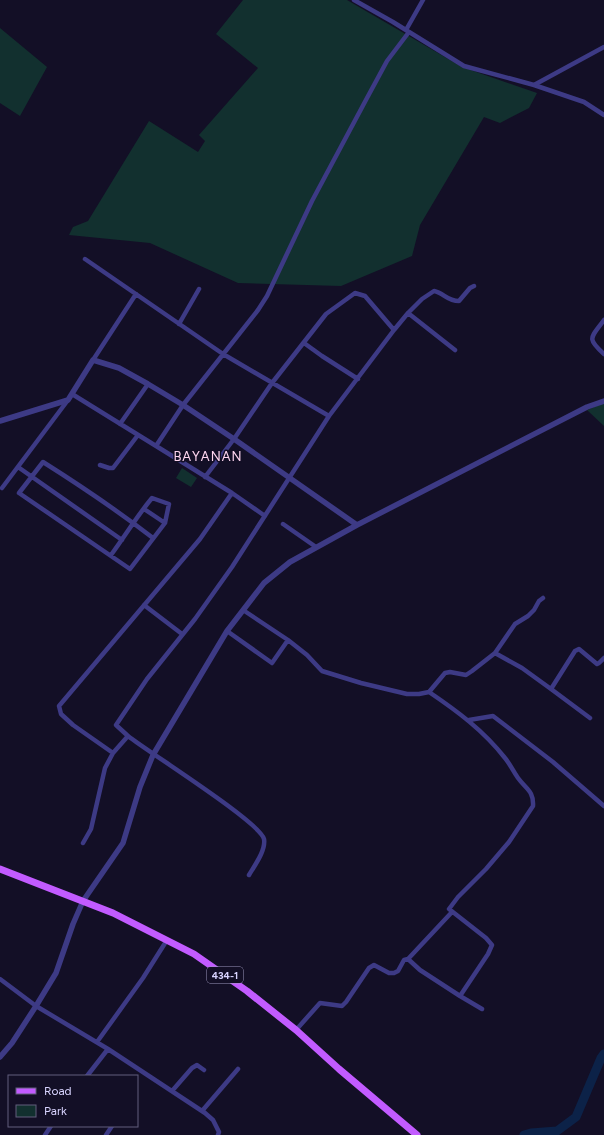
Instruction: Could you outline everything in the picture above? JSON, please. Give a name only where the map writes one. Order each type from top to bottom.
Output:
[{"type":"main road","name":"434-1","points":[[0,869],[113,913],[194,954],[247,991],[296,1030],[344,1074],[417,1135]]},
{"type":"street","points":[[354,0],[464,66],[534,85],[584,102],[604,115]]},
{"type":"street","points":[[156,446],[183,405],[258,310],[267,296],[312,201],[387,61],[407,31],[423,0]]},
{"type":"street","points":[[534,85],[604,47]]},
{"type":"street","points":[[85,259],[223,354],[330,416]]},
{"type":"street","points":[[249,875],[264,846],[263,837],[256,828],[214,795],[153,755],[116,725],[147,679],[232,567],[330,416],[394,330],[422,299],[434,291],[439,292],[452,301],[459,300],[470,288],[474,286]]},
{"type":"street","points":[[179,324],[199,289]]},
{"type":"street","points":[[205,477],[234,439],[272,383],[326,314],[355,292],[365,296],[394,330]]},
{"type":"street","points":[[2,488],[68,400],[136,294]]},
{"type":"street","points":[[408,313],[455,350]]},
{"type":"street","points":[[604,320],[592,340],[593,344],[604,354]]},
{"type":"street","points":[[304,343],[358,379]]},
{"type":"street","points":[[94,360],[119,368],[183,405],[357,525]]},
{"type":"street","points":[[120,424],[148,384]]},
{"type":"street","points":[[72,394],[232,493],[265,516]]},
{"type":"street","points":[[0,421],[68,400]]},
{"type":"street","points":[[0,1057],[12,1044],[56,973],[73,924],[83,901],[123,843],[140,787],[153,755],[227,631],[264,584],[290,562],[316,547],[587,407],[604,400]]},
{"type":"street","points":[[100,465],[113,468],[138,435]]},
{"type":"street","points":[[111,555],[133,523],[152,498],[169,504],[165,523],[130,569],[19,493],[43,462],[133,523],[153,538]]},
{"type":"street","points":[[18,467],[122,540]]},
{"type":"street","points":[[113,753],[61,714],[59,706],[200,539],[232,493]]},
{"type":"street","points":[[144,508],[165,523]]},
{"type":"street","points":[[283,524],[316,547]]},
{"type":"street","points":[[243,610],[288,640],[307,655],[322,671],[361,683],[407,694],[419,694],[429,692],[445,673],[450,672],[466,675],[496,653],[515,624],[528,616],[534,610],[538,601],[542,598]]},
{"type":"street","points":[[144,605],[182,634]]},
{"type":"street","points":[[227,631],[272,663],[288,640]]},
{"type":"street","points":[[551,688],[575,651],[579,649],[597,664],[604,658]]},
{"type":"street","points":[[496,653],[551,688],[590,718]]},
{"type":"street","points":[[429,692],[469,720],[505,758],[519,779],[531,792],[533,799],[533,806],[509,842],[486,869],[458,897],[449,909],[486,938],[492,945],[488,954],[460,996]]},
{"type":"street","points":[[469,720],[494,716],[553,762],[604,806]]},
{"type":"street","points":[[83,843],[91,829],[103,774],[113,753],[128,736]]},
{"type":"street","points":[[296,1030],[320,1003],[342,1006],[371,966],[374,965],[389,973],[394,973],[398,970],[404,960],[408,959],[452,912]]},
{"type":"street","points":[[96,1042],[143,978],[167,940]]},
{"type":"street","points":[[408,959],[420,970],[482,1009]]},
{"type":"street","points":[[0,978],[36,1006],[108,1049],[202,1111],[213,1120],[219,1132],[218,1135]]},
{"type":"street","points":[[88,1075],[108,1049]]},
{"type":"street","points":[[172,1091],[192,1068],[196,1066],[204,1070]]},
{"type":"street","points":[[202,1111],[238,1069]]},
{"type":"green space","points":[[243,0],[347,0],[462,67],[537,93],[529,108],[500,123],[484,117],[420,225],[412,256],[341,286],[238,283],[150,243],[69,235],[73,227],[88,221],[149,121],[198,152],[205,141],[199,135],[258,68],[216,34]]},
{"type":"green space","points":[[0,28],[47,67],[20,116],[0,103]]},
{"type":"green space","points":[[604,403],[604,426],[587,410]]},
{"type":"green space","points":[[182,468],[197,478],[191,487],[176,478]]},
{"type":"waterway","points":[[524,1135],[557,1131],[576,1117],[604,1054]]},
{"type":"district","name":"BAYANAN","points":[[208,456]]}]
